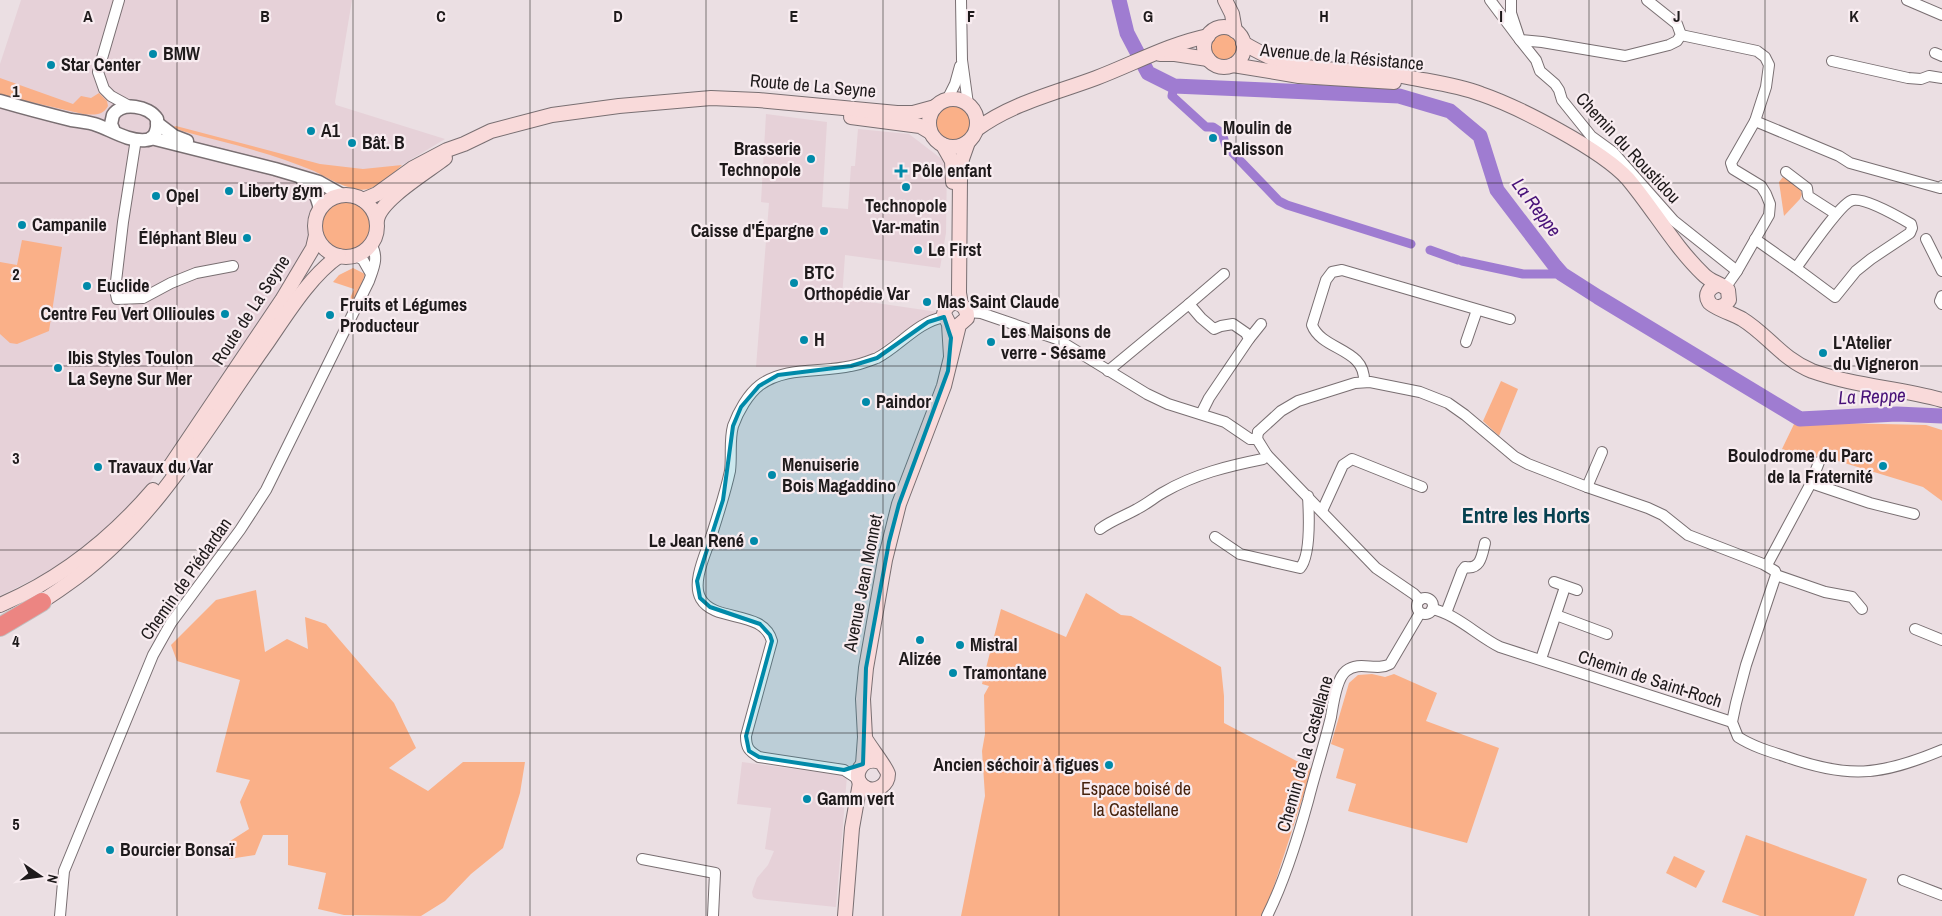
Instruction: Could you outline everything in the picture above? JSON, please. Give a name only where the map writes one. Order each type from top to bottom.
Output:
[{"type":"highway","points":[[0,627],[42,602]]},
{"type":"main road","points":[[1009,109],[988,111],[971,107],[954,99],[941,104],[930,115],[930,132],[943,145],[956,147],[968,142],[977,128],[1009,109],[1214,32],[1230,29],[1240,36],[1243,43],[1242,56],[1233,65],[1222,67],[1212,63],[1208,59],[1204,48],[1214,32],[1222,13],[1217,0]]},
{"type":"main road","points":[[1225,0],[1232,14],[1235,31]]},
{"type":"main road","name":"Avenue de la Résistance","points":[[1243,43],[1258,53],[1284,62],[1331,70],[1373,71],[1448,85],[1481,94],[1560,132],[1608,163],[1662,236],[1743,319],[1789,359],[1800,366],[1835,378],[1942,400]]},
{"type":"main road","points":[[1155,54],[1175,54],[1208,59]]},
{"type":"main road","name":"Avenue de la Résistance","points":[[1233,65],[1299,76],[1448,85]]},
{"type":"main road","name":"Route de La Seyne","points":[[363,200],[377,194],[421,164],[446,150],[491,131],[552,115],[655,102],[711,98],[912,113],[941,104]]},
{"type":"main road","name":"Route de La Seyne","points":[[687,101],[895,122],[920,126],[930,132]]},
{"type":"main road","points":[[971,107],[976,116],[977,128]]},
{"type":"main road","name":"Avenue Jean Monnet","points":[[959,307],[960,178],[962,159],[968,142]]},
{"type":"main road","name":"Route de La Seyne","points":[[377,220],[378,214],[386,203],[464,144]]},
{"type":"main road","name":"Avenue Jean Monnet","points":[[943,145],[952,160],[953,170],[952,284],[965,321],[951,322]]},
{"type":"main road","points":[[342,194],[353,195],[363,200],[370,205],[377,220],[377,228],[371,244],[361,253],[339,256],[323,246],[316,235],[315,226],[320,209],[329,199],[342,194]]},
{"type":"main road","name":"Route de La Seyne","points":[[0,605],[36,589],[88,554],[133,512],[158,483],[282,300],[313,248],[316,235]]},
{"type":"main road","name":"Route de La Seyne","points":[[0,620],[42,602],[95,563],[146,512],[197,446],[288,313],[326,267],[339,256]]},
{"type":"main road","name":"Avenue Jean Monnet","points":[[865,737],[880,762],[887,769],[887,779],[882,787],[863,776],[865,737],[863,699],[870,636],[885,560],[899,504],[942,393],[951,356],[951,322],[944,310],[959,307]]},
{"type":"main road","points":[[845,916],[854,815],[863,776],[871,760],[880,762]]},
{"type":"street","points":[[119,0],[98,72],[104,89],[111,96],[131,107],[153,114],[157,123],[157,130],[151,138]]},
{"type":"street","points":[[962,0],[962,60],[971,107]]},
{"type":"street","points":[[1490,0],[1520,40],[1625,56],[1670,46],[1681,35]]},
{"type":"street","name":"Chemin du Roustidou","points":[[1511,0],[1511,13],[1520,40],[1536,60],[1540,71],[1555,84],[1562,100],[1591,136],[1613,152],[1674,221],[1737,271]]},
{"type":"street","points":[[1647,0],[1677,24],[1681,35]]},
{"type":"street","points":[[1908,0],[1942,15]]},
{"type":"street","points":[[1681,35],[1756,51],[1765,57],[1770,65],[1766,88],[1755,121],[1731,164],[1733,168],[1761,186],[1770,204],[1769,215],[1737,271],[1720,295]]},
{"type":"street","points":[[941,104],[955,84],[962,60]]},
{"type":"street","points":[[1832,61],[1908,78],[1921,79],[1929,76],[1942,78]]},
{"type":"street","points":[[111,96],[114,113],[111,124],[114,131]]},
{"type":"street","points":[[0,101],[92,123],[136,139],[144,140],[151,138],[242,160],[319,182],[342,194]]},
{"type":"street","points":[[92,123],[114,113],[122,107],[131,107]]},
{"type":"street","points":[[1755,121],[1839,156],[1850,163],[1940,188],[1942,186]]},
{"type":"street","points":[[157,123],[174,136],[242,160]]},
{"type":"street","points":[[136,139],[122,222],[115,290],[117,299],[143,298],[171,283],[196,273],[233,266]]},
{"type":"street","points":[[1786,172],[1807,188],[1808,196],[1836,214]]},
{"type":"street","points":[[296,175],[308,183],[315,191],[320,209]]},
{"type":"street","points":[[1755,239],[1835,298],[1856,271],[1910,233],[1911,224],[1855,200],[1848,201],[1836,214],[1796,268]]},
{"type":"street","points":[[1926,239],[1942,271]]},
{"type":"street","name":"Chemin de Piédardan","points":[[60,916],[64,870],[153,655],[171,623],[240,530],[266,490],[376,264],[375,251],[371,244]]},
{"type":"street","points":[[355,255],[363,260],[371,274]]},
{"type":"street","points":[[1364,382],[1359,362],[1314,332],[1312,325],[1326,280],[1332,272],[1342,270],[1510,319]]},
{"type":"street","points":[[1108,370],[1224,274]]},
{"type":"street","points":[[1942,296],[1940,301],[1942,304]]},
{"type":"street","points":[[1189,304],[1214,329],[1233,324],[1246,333],[1249,339]]},
{"type":"street","points":[[959,307],[1057,340],[1147,394],[1168,404],[1225,422],[1253,435],[1267,455],[1376,568],[1420,600]]},
{"type":"street","points":[[1466,342],[1476,310]]},
{"type":"street","points":[[863,776],[844,770],[759,757],[749,751],[746,744],[746,736],[772,641],[769,631],[760,624],[710,608],[700,598],[697,584],[723,500],[730,469],[730,446],[733,426],[741,407],[758,386],[778,375],[852,366],[877,358],[928,322],[951,322]]},
{"type":"street","points":[[1200,414],[1209,398],[1261,324]]},
{"type":"street","points":[[1253,435],[1298,401],[1347,385],[1364,382],[1420,392],[1448,403],[1522,460],[1588,487],[1648,508],[1663,515],[1688,535],[1772,567],[1776,575],[1825,592],[1852,597],[1862,609]]},
{"type":"street","points":[[1588,487],[1602,452]]},
{"type":"street","points":[[1100,529],[1109,522],[1136,510],[1163,492],[1194,477],[1215,469],[1263,459],[1267,455]]},
{"type":"street","points":[[1322,510],[1343,465],[1352,459],[1422,487]]},
{"type":"street","points":[[1767,565],[1811,483],[1819,462]]},
{"type":"street","points":[[1811,483],[1870,503],[1914,514]]},
{"type":"street","points":[[1215,537],[1240,554],[1300,568],[1305,557],[1309,514],[1308,496]]},
{"type":"street","points":[[1446,613],[1462,571],[1465,567],[1474,568],[1479,564],[1486,543]]},
{"type":"street","points":[[1732,722],[1746,665],[1776,575]]},
{"type":"street","points":[[1554,582],[1577,590]]},
{"type":"street","points":[[1541,659],[1565,587]]},
{"type":"street","points":[[1427,598],[1431,601],[1432,609],[1425,614],[1420,613],[1417,606],[1420,600],[1427,598]]},
{"type":"street","name":"Chemin de Saint-Roch","points":[[1432,609],[1446,613],[1500,647],[1732,722],[1738,737],[1744,741],[1808,765],[1842,771],[1873,772],[1913,762],[1942,750]]},
{"type":"street","name":"Chemin de la Castellane","points":[[1267,916],[1278,895],[1299,834],[1318,769],[1333,701],[1342,676],[1347,670],[1363,665],[1384,668],[1390,664],[1420,613]]},
{"type":"street","points":[[1556,615],[1607,634]]},
{"type":"street","points":[[1915,629],[1942,640]]},
{"type":"street","points":[[642,858],[715,873],[713,916]]},
{"type":"street","points":[[1903,880],[1942,894]]},
{"type":"highlighted area","points":[[944,317],[951,338],[948,371],[899,504],[889,542],[866,668],[863,764],[844,770],[759,757],[749,751],[746,736],[772,641],[770,635],[760,624],[710,607],[700,598],[697,581],[723,500],[733,426],[741,407],[759,386],[778,375],[851,366],[877,358],[928,322]]},
{"type":"shaded area","points":[[21,0],[352,0],[336,105],[445,139],[402,165],[371,174],[328,170],[311,204],[308,244],[291,273],[133,507],[84,548],[46,573],[0,596],[0,64]]},
{"type":"shaded area","points":[[766,114],[827,122],[822,207],[848,209],[851,166],[855,166],[858,129],[909,134],[947,163],[946,233],[940,268],[845,255],[842,298],[938,312],[922,319],[872,354],[849,361],[785,367],[756,367],[769,203],[761,202]]},
{"type":"shaded area","points":[[742,762],[847,776],[836,907],[757,899],[753,897],[752,892],[757,878],[768,865],[774,851],[765,849],[771,808],[737,804]]},
{"type":"green space","points":[[1224,28],[1238,33],[1243,47],[1238,61],[1224,66],[1210,61],[1205,47],[1210,33]]},
{"type":"green space","points":[[0,78],[73,104],[81,96],[91,98],[99,93],[107,101],[108,106],[101,113],[94,115],[83,114],[0,95]]},
{"type":"green space","points":[[953,99],[962,101],[970,106],[975,114],[977,123],[975,132],[970,140],[962,145],[953,147],[944,145],[936,140],[931,132],[929,123],[931,114],[936,106],[944,101]]},
{"type":"green space","points":[[176,126],[320,164],[363,169],[402,165],[372,188],[355,189],[282,159],[173,127]]},
{"type":"green space","points":[[1783,177],[1799,187],[1802,194],[1800,199],[1784,216],[1779,182]]},
{"type":"green space","points":[[346,195],[358,197],[368,204],[375,214],[377,226],[375,238],[368,248],[358,255],[346,257],[334,255],[324,248],[317,238],[315,226],[317,214],[324,204],[334,197]]},
{"type":"green space","points":[[22,240],[62,247],[49,331],[17,344],[10,343],[0,334],[0,262],[17,265]]},
{"type":"green space","points":[[353,268],[365,274],[360,289],[351,305],[348,303],[354,289],[333,282],[339,275]]},
{"type":"green space","points":[[1501,381],[1518,389],[1499,436],[1483,421]]},
{"type":"green space","points":[[1795,422],[1926,425],[1942,430],[1942,501],[1923,487],[1828,458],[1823,462],[1782,449]]},
{"type":"green space","points":[[256,590],[265,652],[287,639],[308,649],[305,617],[326,624],[394,703],[416,748],[389,768],[428,791],[463,762],[525,762],[520,793],[503,848],[471,874],[445,901],[421,916],[344,915],[318,909],[326,873],[288,865],[288,835],[263,835],[255,855],[229,859],[227,843],[249,829],[240,802],[250,780],[216,772],[240,680],[177,661],[171,645],[216,600]]},
{"type":"green space","name":"Espace boisé de la Castellane","points":[[1086,593],[1121,615],[1131,616],[1221,667],[1224,723],[1312,769],[1272,892],[1262,916],[961,916],[985,796],[982,751],[985,734],[984,695],[989,686],[982,684],[1001,609],[1066,637]]},
{"type":"green space","points":[[1372,674],[1385,677],[1394,674],[1437,693],[1426,721],[1499,748],[1467,843],[1348,811],[1356,784],[1336,778],[1344,749],[1331,744],[1349,683],[1358,675]]},
{"type":"green space","points":[[1746,835],[1867,879],[1854,916],[1760,916],[1722,902]]},
{"type":"green space","points":[[1674,856],[1705,871],[1696,888],[1666,873]]},
{"type":"waterway","name":"La Reppe","points":[[1119,0],[1127,33],[1148,73],[1174,86],[1399,96],[1450,111],[1480,136],[1497,190],[1562,274],[1800,419],[1897,414],[1942,416]]},
{"type":"waterway","points":[[1174,86],[1172,96],[1206,127],[1213,127],[1222,133],[1226,146],[1279,201],[1411,244]]},
{"type":"waterway","points":[[1430,250],[1458,260]]},
{"type":"waterway","points":[[1462,261],[1523,274],[1562,274]]},
{"type":"place","name":"BMW","points":[[153,54]]},
{"type":"place","name":"Star Center","points":[[51,65]]},
{"type":"place","name":"A1","points":[[311,131]]},
{"type":"place","name":"Moulin de Palisson","points":[[1213,138]]},
{"type":"place","name":"Bât. B","points":[[352,143]]},
{"type":"place","name":"Brasserie Technopole","points":[[811,159]]},
{"type":"place","name":"Pôle enfant","points":[[901,171]]},
{"type":"place","name":"Technopole Var-matin","points":[[906,187]]},
{"type":"place","name":"Liberty gym","points":[[229,191]]},
{"type":"place","name":"Opel","points":[[156,196]]},
{"type":"place","name":"Campanile","points":[[22,225]]},
{"type":"place","name":"Caisse d'Épargne","points":[[824,231]]},
{"type":"place","name":"Éléphant Bleu","points":[[247,238]]},
{"type":"place","name":"Le First","points":[[918,250]]},
{"type":"place","name":"BTC Orthopédie Var","points":[[794,283]]},
{"type":"place","name":"Euclide","points":[[87,286]]},
{"type":"place","name":"Mas Saint Claude","points":[[927,302]]},
{"type":"place","name":"Centre Feu Vert Ollioules","points":[[225,314]]},
{"type":"place","name":"Fruits et Légumes Producteur","points":[[330,315]]},
{"type":"place","name":"H","points":[[804,340]]},
{"type":"place","name":"Les Maisons de verre - Sésame","points":[[991,342]]},
{"type":"place","name":"L'Atelier du Vigneron","points":[[1823,353]]},
{"type":"place","name":"Ibis Styles Toulon La Seyne Sur Mer","points":[[58,368]]},
{"type":"place","name":"Paindor","points":[[866,402]]},
{"type":"place","name":"Boulodrome du Parc de la Fraternité","points":[[1883,466]]},
{"type":"place","name":"Travaux du Var","points":[[98,467]]},
{"type":"place","name":"Menuiserie Bois Magaddino","points":[[772,475]]},
{"type":"place","name":"Le Jean René","points":[[754,541]]},
{"type":"place","name":"Alizée","points":[[920,640]]},
{"type":"place","name":"Mistral","points":[[960,645]]},
{"type":"place","name":"Tramontane","points":[[953,673]]},
{"type":"place","name":"Ancien séchoir à figues","points":[[1109,765]]},
{"type":"place","name":"Gamm vert","points":[[807,799]]},
{"type":"place","name":"Bourcier Bonsaï","points":[[110,850]]},
{"type":"district","name":"Entre les Horts","points":[[1526,515]]}]
